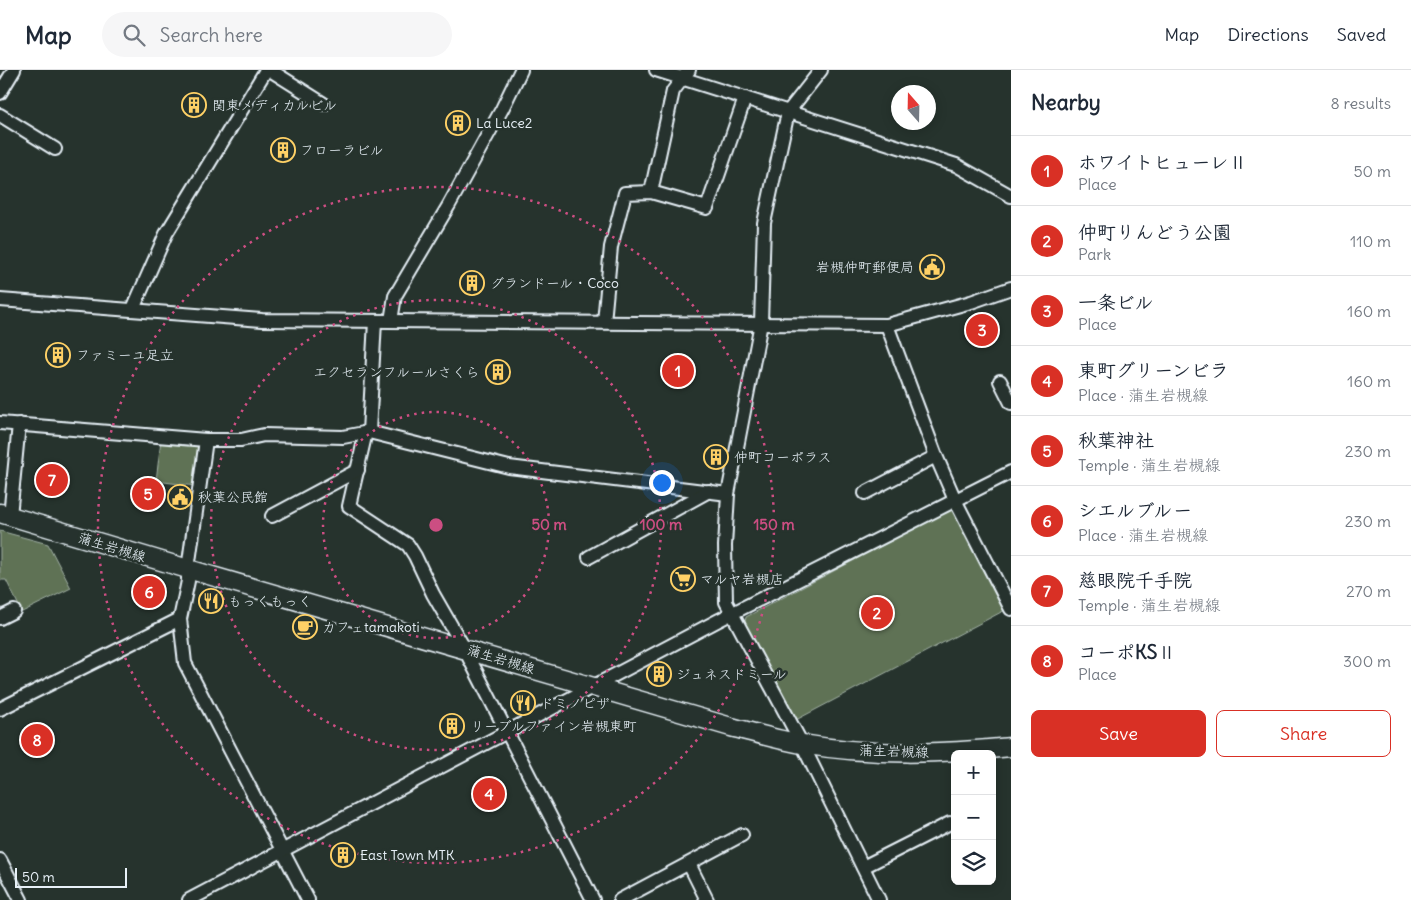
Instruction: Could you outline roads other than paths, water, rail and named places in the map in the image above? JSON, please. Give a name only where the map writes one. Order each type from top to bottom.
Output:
[{"type":"main road","name":"蒲生岩槻線","points":[[5,514],[731,727],[802,744],[865,751],[918,754],[1011,747]]},
{"type":"street","points":[[0,93],[14,70]]},
{"type":"street","points":[[133,309],[166,234],[266,70]]},
{"type":"street","points":[[270,70],[324,104]]},
{"type":"street","points":[[391,321],[395,296],[449,205],[502,109],[521,70]]},
{"type":"street","points":[[656,70],[686,74],[745,98],[956,165],[1011,196]]},
{"type":"street","points":[[821,70],[788,112],[764,223],[761,323],[728,494],[725,546],[726,602],[802,744],[879,900]]},
{"type":"street","points":[[651,192],[673,91],[686,74]]},
{"type":"street","points":[[604,322],[611,247],[625,193],[651,192],[707,208],[745,98]]},
{"type":"street","points":[[0,115],[56,149]]},
{"type":"street","points":[[0,300],[262,320],[887,325],[971,302],[1011,288]]},
{"type":"street","points":[[375,321],[367,432],[349,506],[408,545],[415,556],[593,900]]},
{"type":"street","points":[[887,325],[936,456],[955,500],[1011,609]]},
{"type":"street","points":[[1000,380],[1011,403]]},
{"type":"street","points":[[0,423],[206,440],[241,440],[264,435],[343,437],[367,432],[509,467],[728,494]]},
{"type":"street","points":[[5,514],[19,424]]},
{"type":"street","points":[[206,440],[188,569],[188,581],[180,619],[184,663],[308,900]]},
{"type":"street","points":[[865,493],[936,456]]},
{"type":"street","points":[[272,516],[358,470]]},
{"type":"street","points":[[188,900],[593,686],[1011,472]]},
{"type":"street","points":[[589,557],[709,491]]},
{"type":"street","points":[[0,618],[14,611]]},
{"type":"street","points":[[0,709],[180,619]]},
{"type":"street","points":[[863,867],[950,823]]},
{"type":"street","points":[[620,900],[742,835]]},
{"type":"street","points":[[0,860],[21,900]]},
{"type":"street","points":[[689,864],[707,900]]},
{"type":"place","name":"関東メディカルビル","points":[[194,105]]},
{"type":"place","name":"La Luce2","points":[[458,123]]},
{"type":"place","name":"フローラビル","points":[[283,150]]},
{"type":"place","name":"岩槻仲町郵便局","points":[[932,267]]},
{"type":"place","name":"グランドール・Coco","points":[[472,283]]},
{"type":"place","name":"一条ビル","points":[[982,330]]},
{"type":"place","name":"ファミーユ足立","points":[[58,355]]},
{"type":"place","name":"ホワイトヒューレⅡ","points":[[678,371]]},
{"type":"place","name":"エクセランフルールさくら","points":[[498,372]]},
{"type":"place","name":"仲町コーポラス","points":[[716,457]]},
{"type":"place","name":"慈眼院千手院","points":[[52,480]]},
{"type":"place","name":"秋葉神社","points":[[148,494]]},
{"type":"place","name":"秋葉公民館","points":[[180,497]]},
{"type":"place","name":"マルヤ岩槻店","points":[[683,579]]},
{"type":"place","name":"シエルブルー","points":[[149,592]]},
{"type":"place","name":"もっくもっく","points":[[211,601]]},
{"type":"place","name":"仲町りんどう公園","points":[[877,613]]},
{"type":"place","name":"カフェtamakoti","points":[[305,627]]},
{"type":"place","name":"ジュネスドミール","points":[[659,674]]},
{"type":"place","name":"ドミノピザ","points":[[523,703]]},
{"type":"place","name":"リーブルファイン岩槻東町","points":[[452,726]]},
{"type":"place","name":"コーポKSⅡ","points":[[37,740]]},
{"type":"place","name":"東町グリーンビラ","points":[[489,794]]},
{"type":"place","name":"East Town MTK","points":[[343,855]]}]
